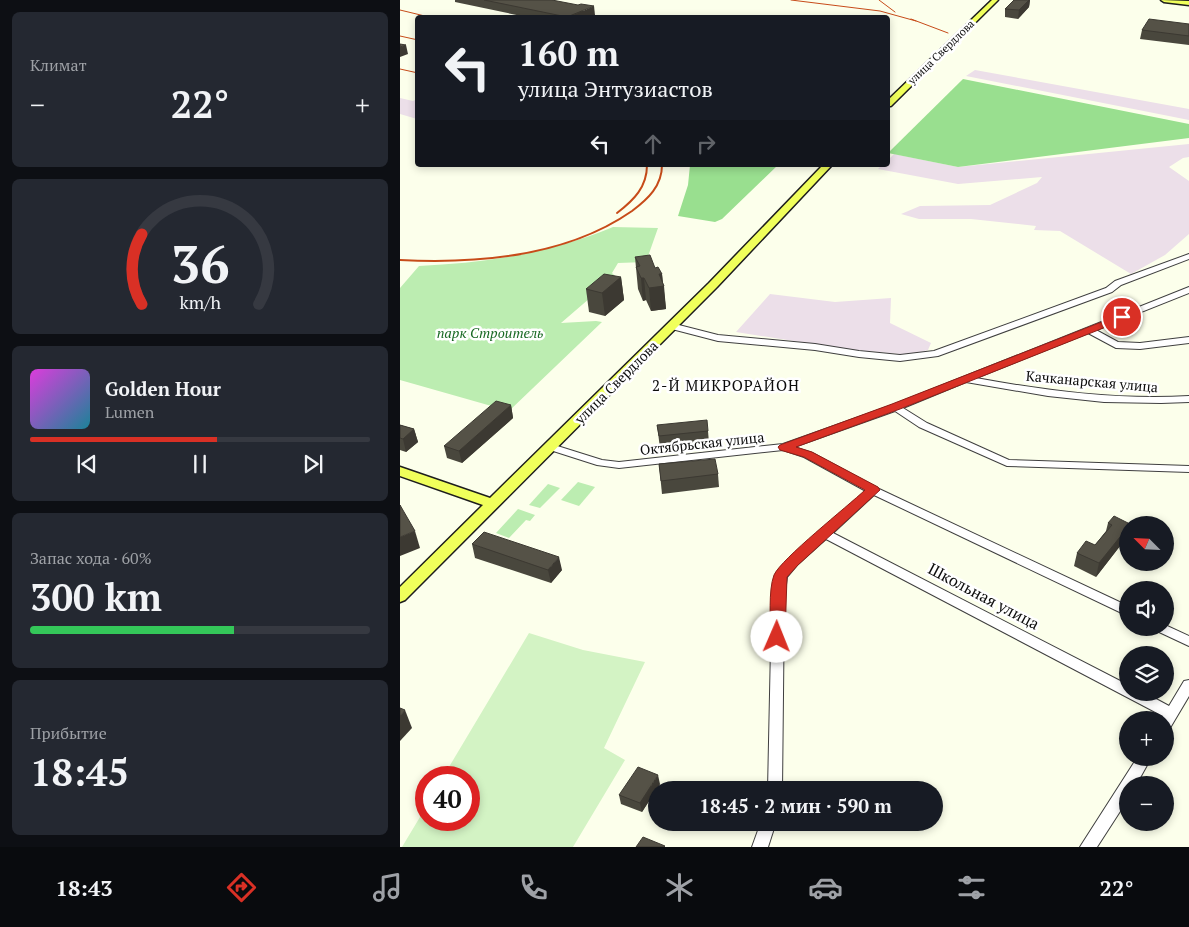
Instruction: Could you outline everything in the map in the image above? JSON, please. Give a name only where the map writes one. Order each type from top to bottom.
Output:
[{"type":"main road","name":"улица Свердлова","points":[[890,102],[995,0]]},
{"type":"main road","points":[[1164,0],[1189,3]]},
{"type":"main road","name":"улица Свердлова","points":[[400,596],[672,326],[826,167]]},
{"type":"main road","points":[[400,471],[493,504]]},
{"type":"street","points":[[672,326],[718,338],[815,347],[859,354],[913,357],[935,354],[1080,302],[1109,290],[1118,283],[1189,256]]},
{"type":"street","name":"Октябрьская улица","points":[[551,447],[601,462],[619,465],[784,447],[896,407],[1189,290]]},
{"type":"street","points":[[1089,330],[1116,345],[1140,346],[1189,340]]},
{"type":"street","name":"Качканарская улица","points":[[964,379],[1042,393],[1110,399],[1169,401],[1189,399]]},
{"type":"street","points":[[896,407],[923,425],[1007,462],[1189,469]]},
{"type":"street","points":[[784,447],[808,455],[873,490],[1119,608]]},
{"type":"street","points":[[775,781],[778,599],[781,576],[824,533],[873,490]]},
{"type":"street","name":"Школьная улица","points":[[824,533],[1119,687]]},
{"type":"street","points":[[1174,634],[1189,641]]},
{"type":"street","points":[[1173,711],[1189,685]]},
{"type":"street","name":"Школьная улица","points":[[1142,701],[1156,711]]},
{"type":"street","points":[[1088,847],[1119,800]]},
{"type":"street","points":[[760,847],[766,831]]},
{"type":"shaded area","points":[[975,70],[1189,109],[1189,120],[966,76]]},
{"type":"shaded area","points":[[400,98],[415,100],[415,118],[400,114]]},
{"type":"shaded area","points":[[1189,144],[1189,157],[1183,158],[1169,167],[1189,181],[1189,234],[1165,255],[1131,274],[1060,231],[1034,230],[1036,226],[971,219],[919,219],[901,214],[920,206],[990,205],[1037,183],[1042,177],[958,184],[878,169],[880,167],[890,167],[890,158],[894,154],[958,167]]},
{"type":"shaded area","points":[[770,294],[835,302],[891,298],[890,323],[931,343],[928,350],[910,355],[844,349],[736,332]]},
{"type":"green space","points":[[963,79],[1189,124],[1189,138],[958,167],[890,153],[890,151]]},
{"type":"green space","points":[[690,167],[776,167],[722,219],[715,222],[678,216],[688,185]]},
{"type":"green space","name":"парк Строитель","points":[[613,227],[658,228],[646,262],[618,263],[612,273],[620,281],[597,292],[561,323],[602,322],[509,411],[400,380],[400,288],[419,266],[444,265],[518,255],[566,244]]},
{"type":"green space","points":[[578,482],[595,487],[579,506],[561,500]]},
{"type":"green space","points":[[548,484],[560,488],[540,508],[529,505]]},
{"type":"green space","points":[[518,509],[535,515],[530,521],[526,520],[509,538],[496,533]]},
{"type":"green space","points":[[529,633],[583,650],[645,662],[604,748],[625,760],[573,847],[402,847],[415,825],[415,831],[480,831],[480,766],[450,766]]},
{"type":"building","points":[[484,0],[552,0],[594,6],[572,15],[557,15]]},
{"type":"building","points":[[1014,0],[1029,0],[1019,10],[1005,9]]},
{"type":"building","points":[[1149,19],[1189,24],[1189,36],[1142,30]]},
{"type":"building","points":[[650,255],[655,268],[658,267],[662,274],[659,274],[664,286],[649,288],[644,278],[641,278],[636,267],[640,266],[635,257]]},
{"type":"building","points":[[604,274],[621,277],[602,293],[586,289]]},
{"type":"building","points":[[496,401],[511,405],[459,451],[444,446]]},
{"type":"building","points":[[707,420],[708,431],[659,436],[657,425]]},
{"type":"building","points":[[400,425],[414,429],[403,439],[400,438]]},
{"type":"building","points":[[715,459],[718,474],[661,481],[659,464]]},
{"type":"building","points":[[400,505],[415,531],[400,537]]},
{"type":"building","points":[[1114,516],[1119,518],[1119,538],[1099,563],[1077,553],[1086,541],[1095,545],[1112,525],[1108,523]]},
{"type":"building","points":[[484,532],[559,557],[548,570],[472,544]]},
{"type":"building","points":[[400,708],[405,710],[400,716]]},
{"type":"building","points":[[638,767],[658,775],[654,781],[648,781],[648,791],[640,803],[619,795]]},
{"type":"building","points":[[643,837],[665,846],[636,847]]},
{"type":"railway","points":[[791,0],[880,11],[916,21]]},
{"type":"railway","points":[[879,0],[895,12]]},
{"type":"railway","points":[[400,10],[421,15]]},
{"type":"railway","points":[[911,19],[948,33]]},
{"type":"railway","points":[[400,36],[415,39]]},
{"type":"railway","points":[[400,69],[415,72]]},
{"type":"railway","points":[[617,213],[629,203],[642,186],[647,167]]},
{"type":"railway","points":[[400,260],[430,261],[490,258],[550,248],[579,239],[632,211],[643,202],[657,186],[662,167]]},
{"type":"district","name":"2-Й МИКРОРАЙОН","points":[[726,385]]},
{"type":"route","points":[[777,637],[779,583],[781,576],[824,533],[873,490],[808,455],[784,447],[896,407],[1122,317]]}]
